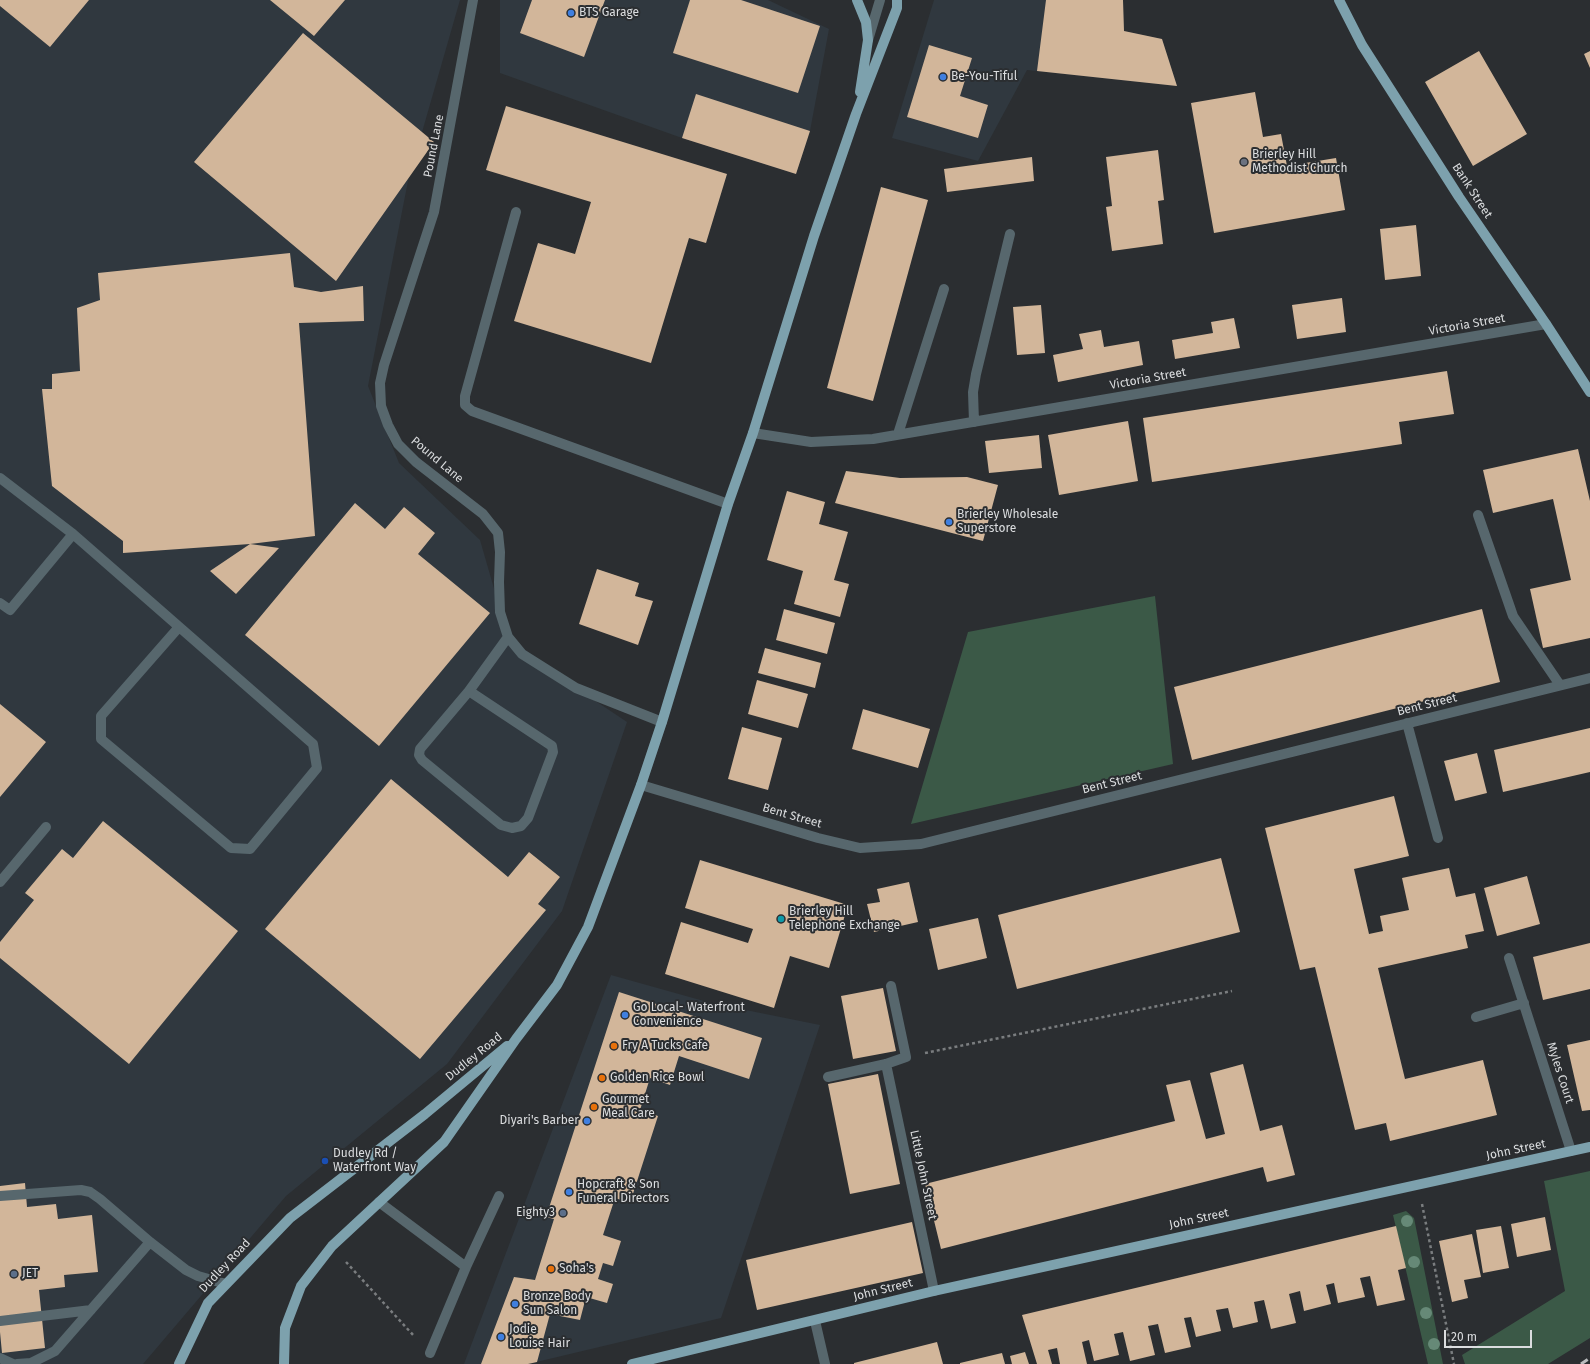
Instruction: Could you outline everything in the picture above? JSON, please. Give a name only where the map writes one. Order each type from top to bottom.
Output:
[{"type":"main road","points":[[856,114],[868,40],[866,22],[857,0]]},
{"type":"main road","name":"Bank Street","points":[[1339,0],[1362,44],[1459,197],[1546,324],[1590,392]]},
{"type":"main road","points":[[516,1039],[557,985],[588,927],[641,785],[662,722],[728,504],[753,433],[814,236],[856,114],[898,3]]},
{"type":"main road","name":"Dudley Road","points":[[284,1364],[285,1328],[301,1286],[332,1246],[444,1142],[516,1039]]},
{"type":"main road","name":"Dudley Road","points":[[179,1364],[208,1303],[290,1218],[425,1114],[516,1039]]},
{"type":"main road","name":"John Street","points":[[632,1364],[815,1321],[934,1291],[1590,1147]]},
{"type":"street","name":"Pound Lane","points":[[473,0],[434,212],[384,365],[380,383],[381,406],[388,425],[398,444],[416,462],[483,514],[498,533],[500,552],[500,612],[508,637],[522,654],[576,688],[662,722]]},
{"type":"street","points":[[868,40],[880,0]]},
{"type":"street","points":[[516,212],[465,396],[465,405],[472,411],[728,504]]},
{"type":"street","points":[[974,422],[973,392],[976,374],[1010,234]]},
{"type":"street","points":[[898,434],[944,289]]},
{"type":"street","name":"Victoria Street","points":[[753,433],[811,442],[873,439],[1546,324]]},
{"type":"street","points":[[0,478],[73,534],[313,744],[317,768],[250,849],[231,848],[101,739],[101,716],[179,628]]},
{"type":"street","points":[[1478,515],[1512,616],[1560,685]]},
{"type":"street","points":[[0,604],[10,610],[73,534]]},
{"type":"street","points":[[469,691],[552,746],[553,752],[528,818],[521,826],[512,828],[501,825],[422,760],[419,755],[420,750],[469,691],[508,637]]},
{"type":"street","name":"Bent Street","points":[[641,785],[818,838],[860,848],[921,844],[1590,678]]},
{"type":"street","points":[[1407,723],[1438,838]]},
{"type":"street","points":[[0,882],[46,827]]},
{"type":"street","name":"Myles Court","points":[[1509,958],[1571,1151]]},
{"type":"street","points":[[828,1076],[886,1064],[906,1057],[891,986]]},
{"type":"street","points":[[1476,1017],[1524,1003]]},
{"type":"street","name":"Little John Street","points":[[886,1064],[934,1291]]},
{"type":"street","points":[[0,1196],[81,1190],[90,1192],[186,1270],[198,1276],[226,1284]]},
{"type":"street","points":[[430,1353],[498,1196]]},
{"type":"street","points":[[380,1202],[466,1267]]},
{"type":"street","points":[[17,1364],[31,1363],[55,1351],[150,1242]]},
{"type":"street","points":[[0,1321],[91,1310]]},
{"type":"street","points":[[815,1321],[825,1364]]},
{"type":"street","points":[[0,1358],[13,1364]]},
{"type":"path","points":[[906,1057],[1232,991]]},
{"type":"path","points":[[1418,1184],[1453,1363]]},
{"type":"path","points":[[332,1246],[430,1353]]},
{"type":"shaded area","points":[[0,0],[460,0],[408,181],[368,386],[399,463],[480,540],[508,637],[576,688],[627,722],[562,911],[447,1064],[286,1196],[143,1364],[0,1364]]},
{"type":"shaded area","points":[[500,0],[768,0],[829,29],[810,131],[796,174],[682,138],[500,73]]},
{"type":"shaded area","points":[[934,0],[1123,0],[1124,31],[1162,39],[1177,86],[1027,70],[978,161],[892,138]]},
{"type":"shaded area","points":[[611,975],[711,1003],[820,1025],[721,1318],[528,1364],[464,1364]]},
{"type":"green space","points":[[1155,596],[1173,764],[911,824],[968,632]]},
{"type":"green space","points":[[1590,1171],[1590,1338],[1548,1364],[1465,1364],[1462,1355],[1565,1291],[1544,1181]]},
{"type":"green space","points":[[1406,1211],[1414,1218],[1443,1364],[1428,1364],[1393,1215]]},
{"type":"building","points":[[0,0],[89,0],[50,47],[0,6]]},
{"type":"building","points":[[270,0],[345,0],[314,36]]},
{"type":"building","points":[[532,0],[605,0],[584,57],[520,33]]},
{"type":"building","points":[[690,0],[741,0],[820,26],[798,93],[673,53]]},
{"type":"building","points":[[1046,0],[1123,0],[1124,31],[1162,39],[1177,86],[1037,71]]},
{"type":"building","points":[[303,33],[434,142],[336,281],[194,162]]},
{"type":"building","name":"Be-You-Tiful","points":[[929,45],[972,58],[960,96],[988,105],[978,138],[907,117]]},
{"type":"building","points":[[1479,51],[1527,134],[1473,166],[1425,82]]},
{"type":"building","points":[[1590,51],[1590,68],[1584,54]]},
{"type":"building","name":"Brierley Hill Methodist Church","points":[[1255,92],[1263,137],[1281,134],[1287,166],[1336,158],[1345,210],[1214,233],[1191,103]]},
{"type":"building","points":[[696,94],[810,131],[796,174],[682,138]]},
{"type":"building","points":[[506,106],[727,174],[706,243],[689,238],[651,363],[514,321],[538,243],[575,254],[591,202],[486,170]]},
{"type":"building","points":[[1158,150],[1164,200],[1158,201],[1163,244],[1112,251],[1106,207],[1112,206],[1106,157]]},
{"type":"building","points":[[1032,157],[1034,181],[947,192],[944,169]]},
{"type":"building","points":[[881,187],[928,200],[873,401],[827,388]]},
{"type":"building","points":[[1416,225],[1421,276],[1385,280],[1380,229]]},
{"type":"building","points":[[290,253],[294,287],[321,292],[363,286],[364,321],[299,323],[315,536],[250,544],[123,553],[123,541],[52,486],[42,389],[52,389],[52,374],[80,371],[77,308],[100,300],[98,273]]},
{"type":"building","points":[[1342,298],[1346,332],[1297,339],[1292,305]]},
{"type":"building","points":[[1041,305],[1045,353],[1017,355],[1013,307]]},
{"type":"building","points":[[1234,318],[1240,348],[1175,359],[1172,340],[1213,333],[1211,322]]},
{"type":"building","points":[[1101,330],[1104,347],[1139,341],[1143,365],[1058,382],[1053,355],[1083,349],[1079,334]]},
{"type":"building","points":[[1447,371],[1454,414],[1399,422],[1402,444],[1152,482],[1143,418]]},
{"type":"building","points":[[1128,421],[1138,481],[1059,495],[1048,435]]},
{"type":"building","points":[[1039,435],[1042,468],[989,473],[985,441]]},
{"type":"building","points":[[1578,449],[1590,501],[1590,638],[1543,648],[1530,589],[1571,580],[1553,499],[1493,513],[1483,470]]},
{"type":"building","name":"Brierley Wholesale Superstore","points":[[846,471],[900,478],[967,477],[998,485],[983,541],[835,503]]},
{"type":"building","points":[[787,491],[825,502],[819,524],[848,532],[834,580],[849,584],[840,617],[794,604],[803,571],[767,560]]},
{"type":"building","points":[[355,503],[385,529],[404,507],[435,533],[418,554],[490,613],[379,746],[245,635]]},
{"type":"building","points":[[250,544],[279,548],[236,594],[210,571]]},
{"type":"building","points":[[597,569],[639,583],[635,596],[653,601],[638,645],[579,624]]},
{"type":"building","points":[[784,609],[835,623],[827,654],[776,640]]},
{"type":"building","points":[[1482,609],[1500,682],[1192,760],[1174,687]]},
{"type":"building","points":[[765,648],[821,663],[815,688],[758,673]]},
{"type":"building","points":[[757,680],[808,694],[798,728],[748,714]]},
{"type":"building","points":[[0,704],[46,742],[0,797]]},
{"type":"building","points":[[863,709],[930,729],[918,768],[852,749]]},
{"type":"building","points":[[742,727],[782,738],[768,790],[728,779]]},
{"type":"building","points":[[1590,728],[1590,772],[1503,792],[1494,750]]},
{"type":"building","points":[[1477,753],[1487,793],[1455,801],[1444,761]]},
{"type":"building","points":[[391,779],[508,877],[529,852],[560,877],[538,904],[546,910],[420,1059],[265,929]]},
{"type":"building","points":[[1394,796],[1409,856],[1354,869],[1369,934],[1383,931],[1380,916],[1409,910],[1402,878],[1449,868],[1456,897],[1475,893],[1484,931],[1465,935],[1468,948],[1378,968],[1405,1079],[1483,1060],[1497,1115],[1390,1141],[1386,1123],[1355,1130],[1315,967],[1300,970],[1265,828]]},
{"type":"building","points":[[103,821],[238,931],[129,1064],[0,958],[0,942],[34,900],[25,893],[62,849],[73,858]]},
{"type":"building","points":[[1221,858],[1240,932],[1017,989],[998,915]]},
{"type":"building","points":[[700,860],[848,905],[829,968],[790,956],[774,1008],[665,974],[681,922],[748,943],[753,929],[685,908]]},
{"type":"building","points":[[1527,876],[1540,924],[1497,936],[1484,888]]},
{"type":"building","points":[[909,882],[918,922],[874,932],[867,904],[880,902],[877,889]]},
{"type":"building","points":[[978,918],[987,958],[938,970],[929,929]]},
{"type":"building","points":[[1590,943],[1590,989],[1543,1000],[1533,957]]},
{"type":"building","points":[[883,988],[896,1051],[853,1059],[841,996]]},
{"type":"building","points":[[619,992],[762,1038],[749,1079],[679,1056],[670,1085],[650,1078],[640,1110],[658,1116],[630,1203],[615,1198],[603,1235],[621,1241],[613,1266],[603,1263],[598,1279],[613,1284],[607,1303],[586,1297],[580,1320],[550,1314],[537,1362],[528,1364],[481,1364],[514,1277],[535,1280],[554,1219],[546,1217]]},
{"type":"building","points":[[1590,1040],[1590,1110],[1582,1111],[1567,1045]]},
{"type":"building","points":[[1243,1064],[1260,1131],[1282,1125],[1295,1175],[1267,1182],[1263,1167],[941,1249],[925,1184],[1175,1121],[1166,1085],[1190,1080],[1206,1139],[1225,1134],[1210,1073]]},
{"type":"building","points":[[878,1074],[900,1184],[850,1194],[828,1084]]},
{"type":"building","points":[[25,1183],[27,1207],[56,1204],[58,1219],[92,1215],[98,1272],[64,1275],[65,1287],[39,1290],[45,1348],[2,1353],[0,1332],[0,1186]]},
{"type":"building","points":[[1545,1217],[1551,1250],[1517,1257],[1511,1224]]},
{"type":"building","points":[[912,1222],[923,1273],[757,1310],[746,1260]]},
{"type":"building","points":[[1396,1226],[1406,1268],[1398,1270],[1405,1300],[1377,1306],[1370,1276],[1360,1278],[1365,1297],[1338,1303],[1334,1283],[1326,1285],[1331,1304],[1304,1311],[1300,1291],[1289,1294],[1296,1323],[1271,1329],[1264,1300],[1254,1302],[1258,1322],[1233,1328],[1228,1308],[1216,1310],[1221,1331],[1196,1337],[1191,1317],[1184,1318],[1191,1347],[1165,1353],[1158,1324],[1148,1326],[1155,1355],[1130,1361],[1123,1332],[1114,1334],[1119,1355],[1094,1361],[1089,1340],[1082,1342],[1087,1364],[1060,1364],[1057,1348],[1048,1350],[1052,1364],[1037,1364],[1022,1315]]},
{"type":"building","points":[[1501,1226],[1509,1268],[1483,1273],[1476,1230]]},
{"type":"building","points":[[1472,1234],[1481,1277],[1464,1280],[1468,1298],[1452,1302],[1439,1241]]},
{"type":"building","points":[[937,1342],[943,1364],[854,1364],[854,1363]]},
{"type":"building","points":[[1025,1352],[1029,1364],[1012,1364],[1010,1356]]},
{"type":"building","points":[[1002,1353],[1005,1364],[960,1364],[960,1363]]},
{"type":"railway","points":[[1581,1364],[1590,1358]]},
{"type":"place","name":"BTS Garage","points":[[571,13]]},
{"type":"place","name":"Be-You-Tiful","points":[[943,77]]},
{"type":"place","name":"Brierley Hill Methodist Church","points":[[1244,162]]},
{"type":"place","name":"Brierley Wholesale Superstore","points":[[949,522]]},
{"type":"place","name":"Brierley Hill Telephone Exchange","points":[[781,919]]},
{"type":"place","name":"Go Local- Waterfront Convenience","points":[[625,1015]]},
{"type":"place","name":"Fry A Tucks Cafe","points":[[614,1046]]},
{"type":"place","name":"Golden Rice Bowl","points":[[602,1078]]},
{"type":"place","name":"Gourmet Meal Care","points":[[594,1107]]},
{"type":"place","name":"Diyari's Barber","points":[[587,1121]]},
{"type":"place","name":"Dudley Rd / Waterfront Way","points":[[325,1161]]},
{"type":"place","name":"Hopcraft & Son Funeral Directors","points":[[569,1192]]},
{"type":"place","name":"Eighty3","points":[[563,1213]]},
{"type":"place","name":"Soha's","points":[[551,1269]]},
{"type":"place","name":"JET","points":[[14,1274]]},
{"type":"place","name":"Bronze Body Sun Salon","points":[[515,1304]]},
{"type":"place","name":"Jodie Louise Hair","points":[[501,1337]]}]
